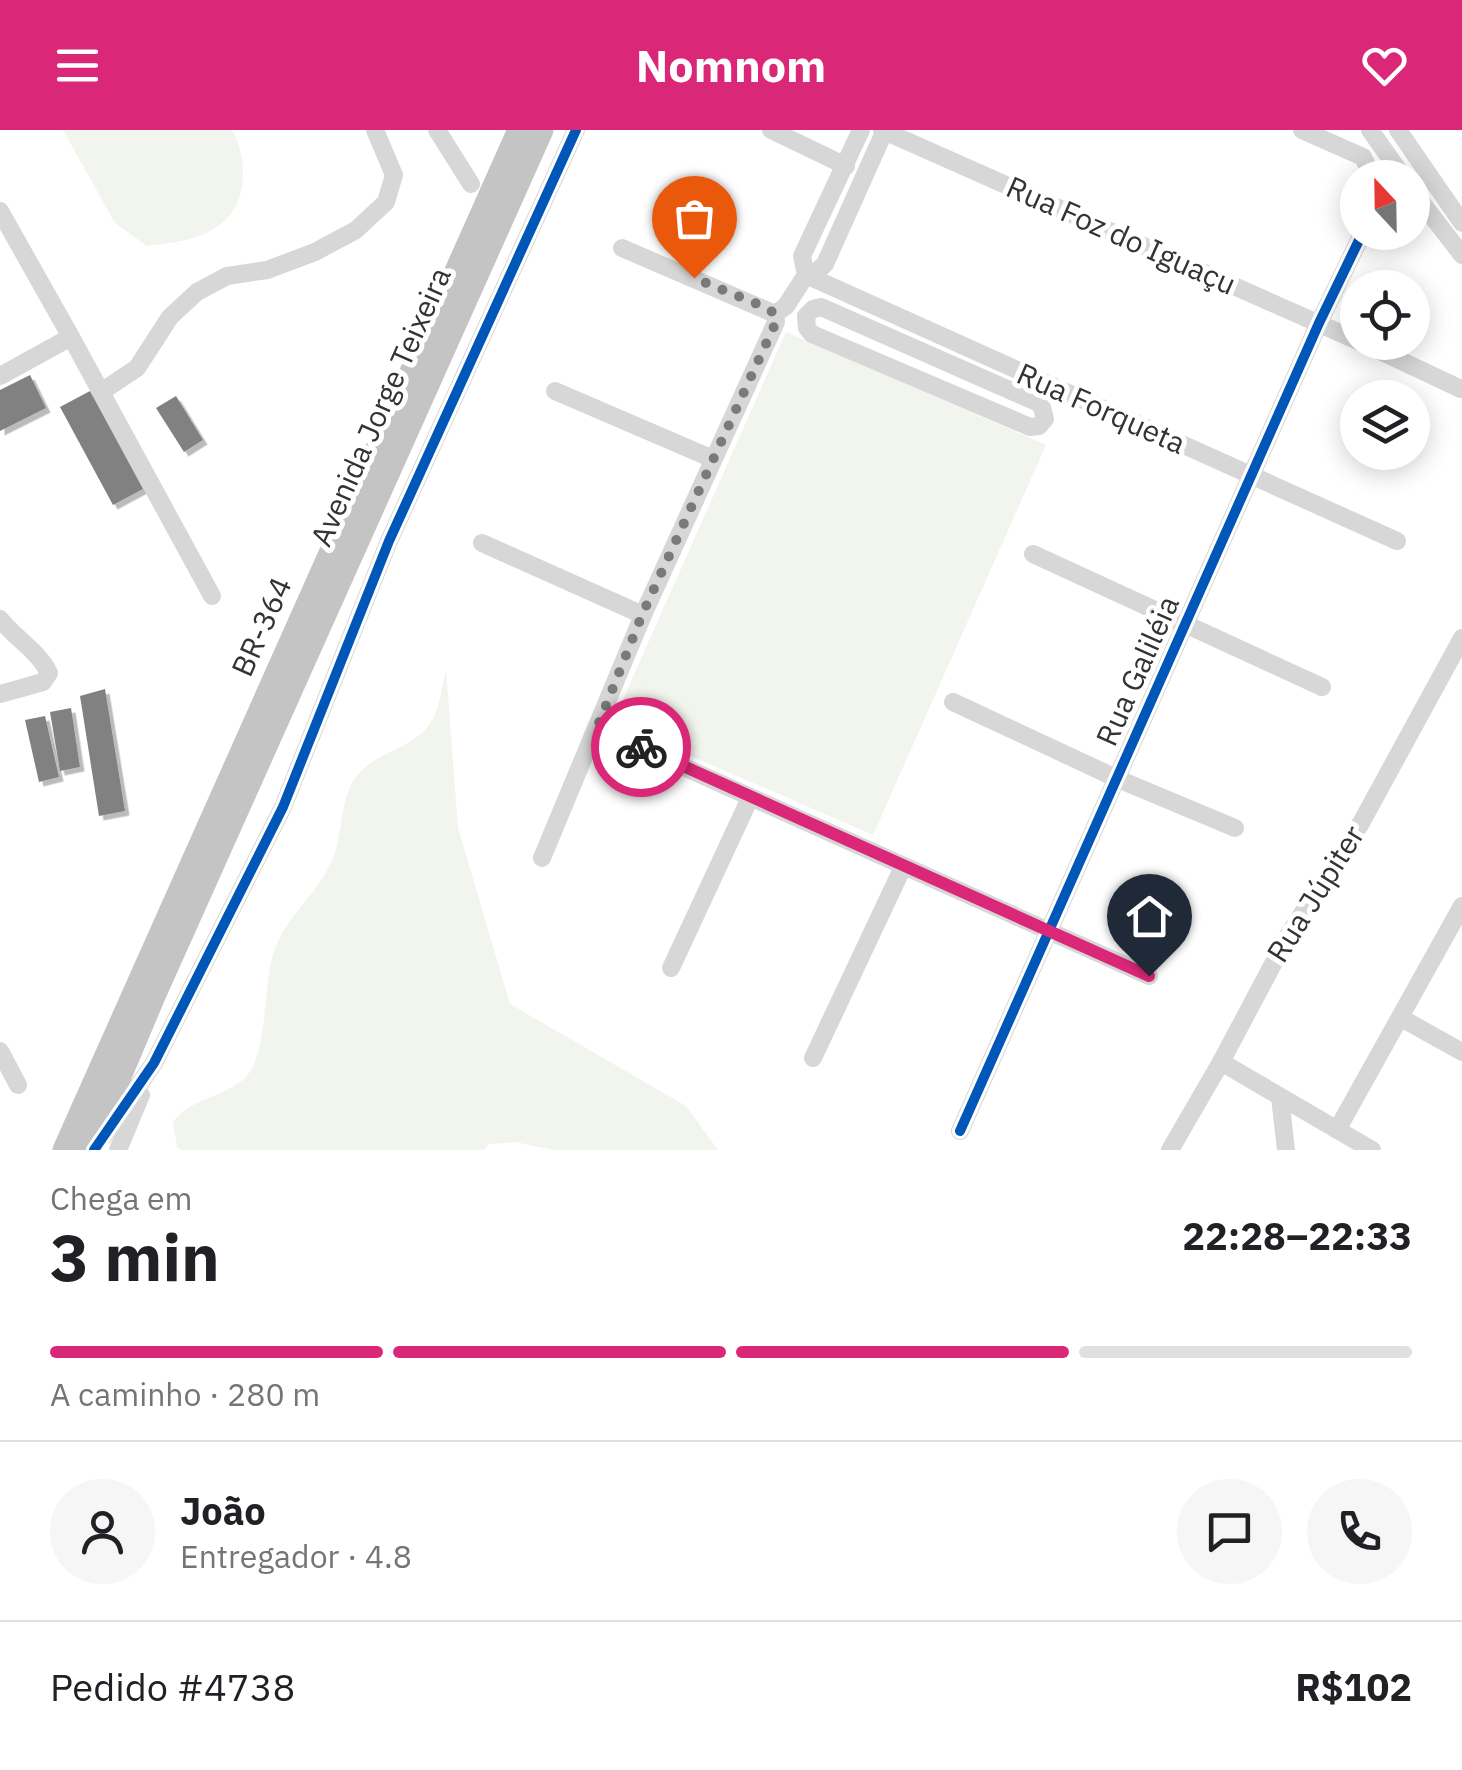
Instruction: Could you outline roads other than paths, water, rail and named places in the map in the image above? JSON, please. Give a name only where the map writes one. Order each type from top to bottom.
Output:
[{"type":"highway","name":"BR-364","points":[[64,1150],[520,130]]},
{"type":"highway","name":"Avenida Jorge Teixeira","points":[[91,1150],[154,996],[541,130]]},
{"type":"street","points":[[101,392],[137,368],[170,317],[197,292],[227,276],[268,270],[315,252],[356,230],[386,202],[394,174],[375,130]]},
{"type":"street","points":[[437,130],[472,184]]},
{"type":"street","points":[[118,1150],[154,1062],[284,808],[389,541],[576,130]]},
{"type":"street","points":[[771,130],[846,166]]},
{"type":"street","points":[[806,275],[802,256],[862,130]]},
{"type":"street","points":[[775,314],[786,306],[806,275],[825,264],[884,130]]},
{"type":"street","name":"Rua Foz do Iguaçu","points":[[884,130],[1340,333]]},
{"type":"street","points":[[1302,130],[1365,160]]},
{"type":"street","points":[[1370,130],[1391,160]]},
{"type":"street","points":[[1398,130],[1418,160]]},
{"type":"street","points":[[1430,177],[1462,223]]},
{"type":"street","points":[[0,211],[212,596]]},
{"type":"street","points":[[1430,213],[1462,255]]},
{"type":"street","points":[[622,248],[775,314]]},
{"type":"street","name":"Rua Galiléia","points":[[960,1130],[1318,323],[1354,250]]},
{"type":"street","name":"Rua Forqueta","points":[[806,275],[1397,540]]},
{"type":"street","points":[[821,307],[870,329],[1040,404],[1045,418],[1039,426],[1030,428],[809,331],[806,316],[821,307]]},
{"type":"street","points":[[870,329],[880,310]]},
{"type":"street","points":[[542,858],[642,615],[776,322],[775,314]]},
{"type":"street","points":[[842,347],[843,332],[870,329]]},
{"type":"street","points":[[870,329],[884,350],[876,361]]},
{"type":"street","points":[[0,376],[71,337]]},
{"type":"street","name":"Rua Foz do Iguaçu","points":[[1398,360],[1461,390]]},
{"type":"street","points":[[555,391],[714,459]]},
{"type":"street","points":[[482,543],[642,615]]},
{"type":"street","points":[[1033,554],[1322,688]]},
{"type":"street","points":[[0,620],[44,663],[49,673],[43,682],[0,694]]},
{"type":"street","name":"Rua Júpiter","points":[[1170,1150],[1270,968],[1360,823],[1462,638]]},
{"type":"street","points":[[954,702],[1236,828]]},
{"type":"street","points":[[597,728],[1149,976]]},
{"type":"street","points":[[671,968],[750,798]]},
{"type":"street","points":[[813,1058],[903,867]]},
{"type":"street","points":[[1337,1130],[1462,906]]},
{"type":"street","points":[[1401,1018],[1462,1052]]},
{"type":"street","points":[[0,1051],[18,1085]]},
{"type":"street","points":[[91,1150],[154,1062]]},
{"type":"street","points":[[1221,1062],[1372,1150]]},
{"type":"street","points":[[1280,1097],[1286,1150]]}]
